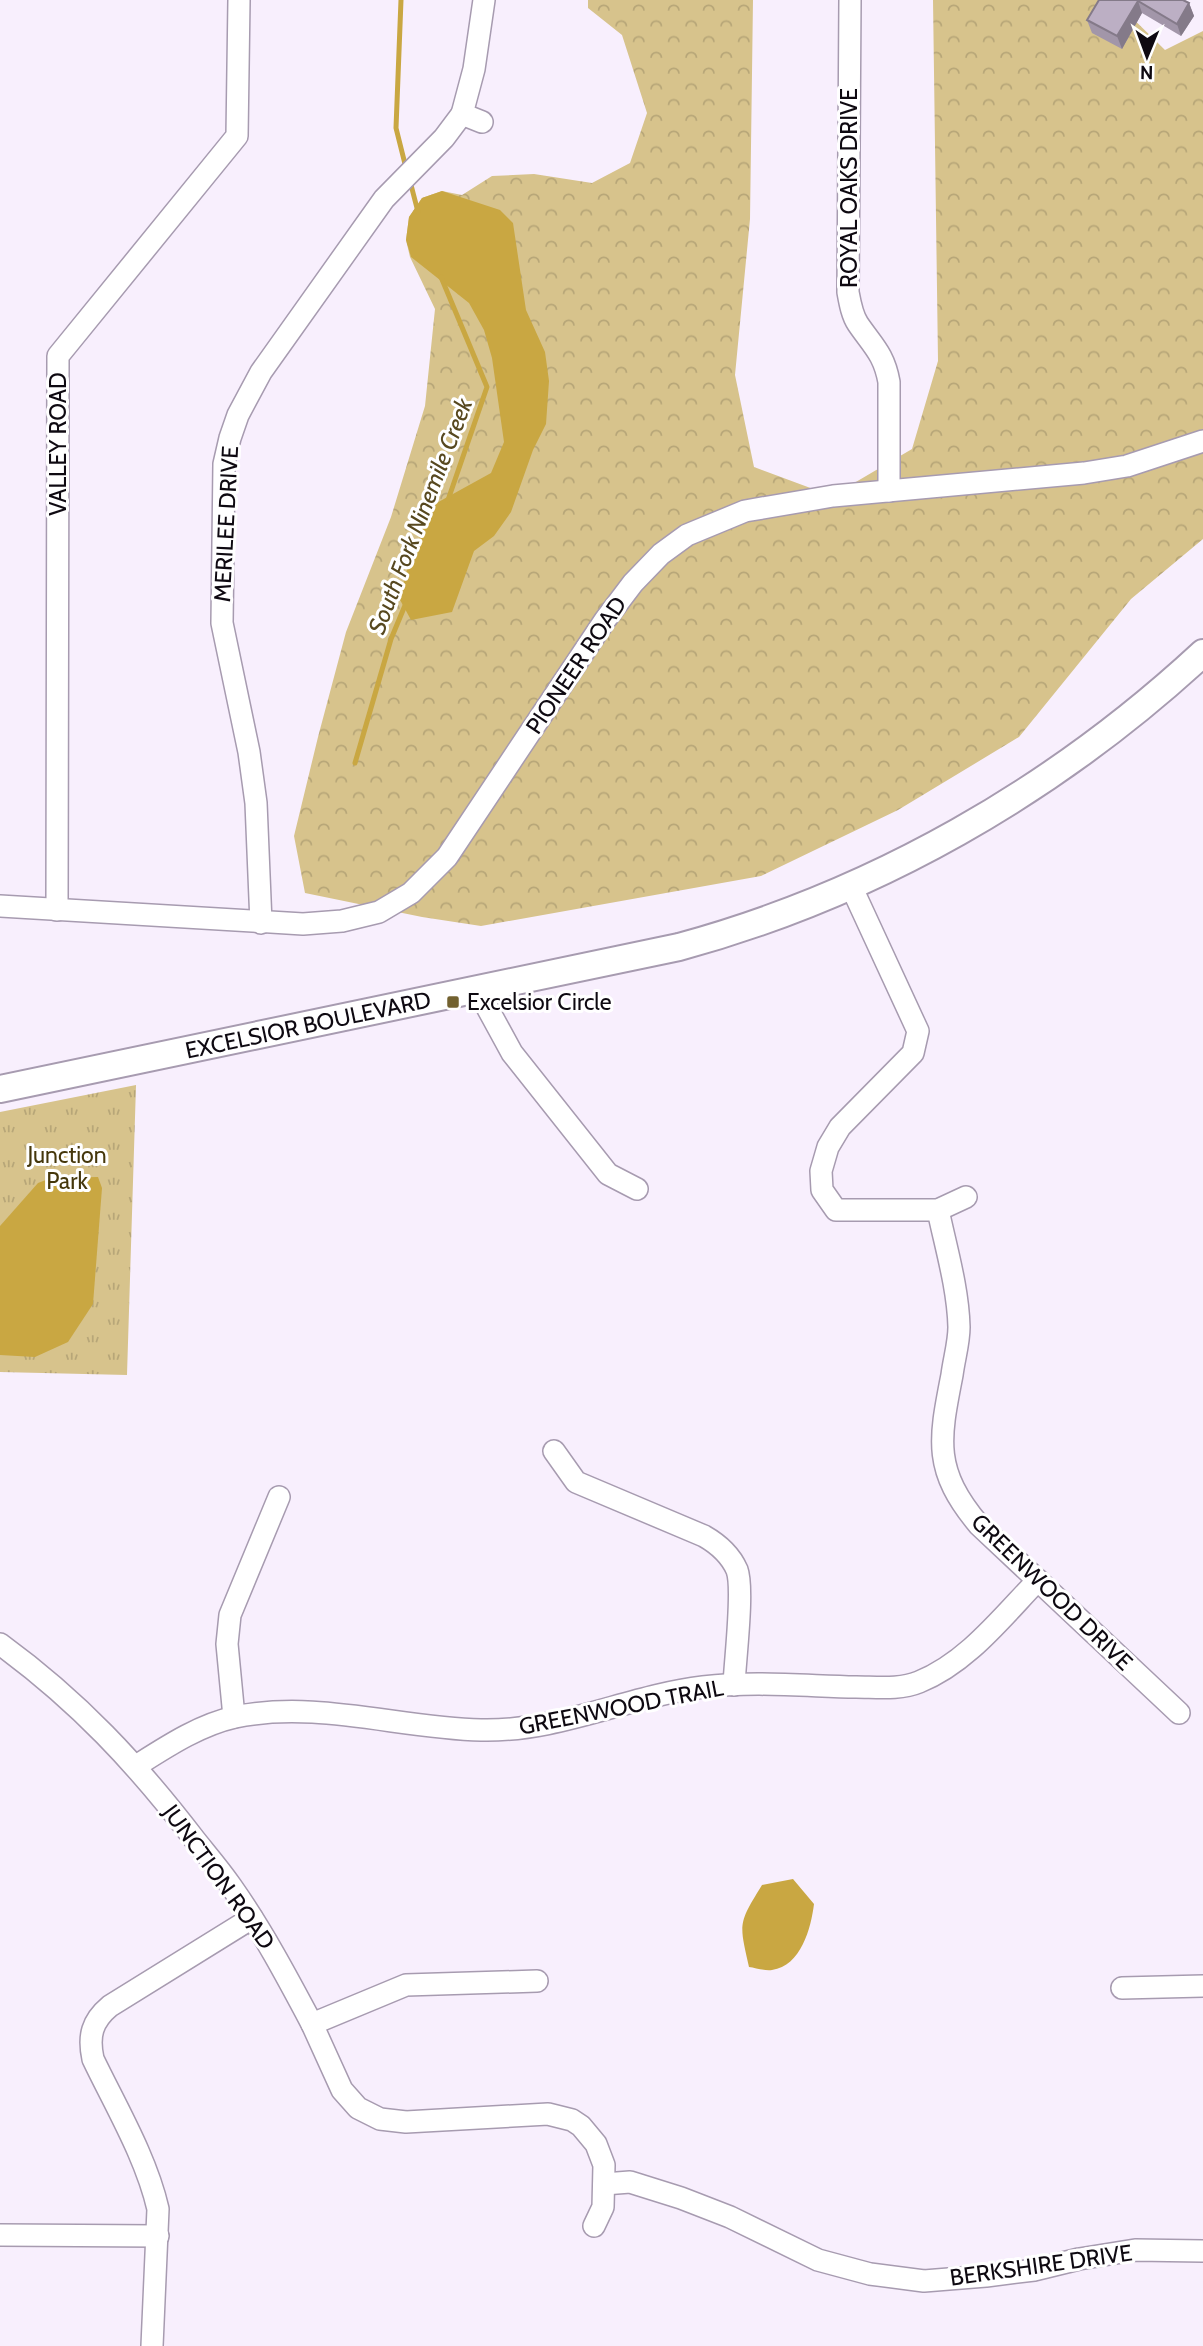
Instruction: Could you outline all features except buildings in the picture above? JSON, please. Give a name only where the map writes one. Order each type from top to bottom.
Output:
[{"type":"main road","name":"EXCELSIOR BOULEVARD","points":[[0,1089],[483,989],[679,947],[734,932],[816,902],[914,858],[1052,773],[1126,720],[1203,653]]},
{"type":"street","name":"VALLEY ROAD","points":[[57,910],[58,356],[237,135],[239,0]]},
{"type":"street","name":"MERILEE DRIVE","points":[[261,923],[256,803],[249,751],[222,623],[225,464],[229,438],[237,415],[261,372],[384,199],[444,138],[461,114],[474,69],[484,0]]},
{"type":"street","name":"ROYAL OAKS DRIVE","points":[[850,0],[848,292],[857,323],[878,349],[886,364],[889,382],[889,491]]},
{"type":"street","points":[[461,114],[482,122]]},
{"type":"street","name":"PIONEER ROAD","points":[[0,906],[303,924],[342,921],[379,912],[411,893],[447,857],[605,620],[633,583],[661,554],[687,535],[745,511],[776,505],[889,491],[1084,473],[1127,466],[1203,441]]},
{"type":"street","points":[[851,886],[918,1031],[913,1053],[840,1127],[828,1147],[821,1171],[822,1190],[836,1210],[938,1210],[966,1197]]},
{"type":"street","points":[[483,989],[488,1009],[512,1053],[608,1174],[637,1189]]},
{"type":"street","name":"GREENWOOD DRIVE","points":[[938,1210],[958,1307],[959,1329],[944,1413],[942,1444],[947,1475],[959,1502],[979,1525],[1179,1713]]},
{"type":"street","points":[[554,1451],[576,1482],[704,1535],[718,1544],[730,1557],[738,1572],[739,1590],[734,1685]]},
{"type":"street","points":[[233,1717],[227,1644],[230,1615],[278,1497]]},
{"type":"street","name":"GREENWOOD TRAIL","points":[[136,1766],[173,1743],[233,1717],[288,1711],[484,1731],[537,1727],[667,1693],[734,1685],[890,1687],[916,1684],[941,1672],[967,1652],[1038,1580]]},
{"type":"street","name":"JUNCTION ROAD","points":[[0,1644],[71,1700],[136,1766],[230,1883],[312,2024],[341,2090],[358,2108],[380,2119],[407,2122],[548,2114],[572,2120],[581,2126],[596,2144],[604,2165],[603,2207],[594,2226]]},
{"type":"street","points":[[152,2346],[158,2209],[153,2189],[93,2059],[90,2045],[92,2029],[98,2016],[110,2006],[252,1918]]},
{"type":"street","points":[[312,2024],[406,1985],[537,1982]]},
{"type":"street","points":[[1122,1988],[1203,1986]]},
{"type":"street","name":"BERKSHIRE DRIVE","points":[[604,2184],[630,2182],[681,2198],[730,2217],[818,2260],[870,2274],[924,2281],[1022,2271],[1135,2250],[1203,2251]]},
{"type":"street","points":[[0,2235],[158,2236]]},
{"type":"green space","points":[[588,0],[753,0],[750,219],[735,375],[754,467],[832,496],[912,449],[938,361],[933,0],[1114,0],[1165,50],[1203,31],[1203,539],[1131,599],[1019,737],[898,810],[761,876],[481,926],[305,893],[294,836],[318,737],[346,632],[391,517],[425,406],[435,309],[410,257],[406,240],[409,217],[422,198],[442,191],[462,195],[492,176],[534,174],[592,183],[630,163],[647,113],[622,35],[588,8]]},
{"type":"green space","name":"Junction Park","points":[[136,1085],[127,1375],[0,1372],[0,1112]]},
{"type":"shaded area","points":[[442,191],[500,210],[513,223],[526,310],[545,352],[549,381],[546,424],[533,450],[511,512],[494,536],[474,551],[452,612],[411,620],[399,598],[409,563],[433,505],[491,473],[504,442],[492,358],[484,330],[469,303],[411,257],[406,240],[409,217],[422,198]]},
{"type":"shaded area","points":[[98,1177],[102,1188],[93,1304],[68,1342],[35,1357],[0,1355],[0,1226],[38,1183],[51,1178]]},
{"type":"shaded area","points":[[793,1879],[814,1904],[803,1944],[797,1954],[782,1967],[769,1970],[749,1967],[742,1932],[748,1908],[762,1885]]},
{"type":"waterway","name":"South Fork Ninemile Creek","points":[[401,0],[396,128],[406,168]]},
{"type":"waterway","name":"South Fork Ninemile Creek","points":[[410,181],[418,212]]},
{"type":"waterway","name":"South Fork Ninemile Creek","points":[[441,277],[487,387],[448,500]]},
{"type":"waterway","name":"South Fork Ninemile Creek","points":[[355,763],[391,639],[406,603]]},
{"type":"place","name":"Excelsior Circle","points":[[453,1002]]}]
